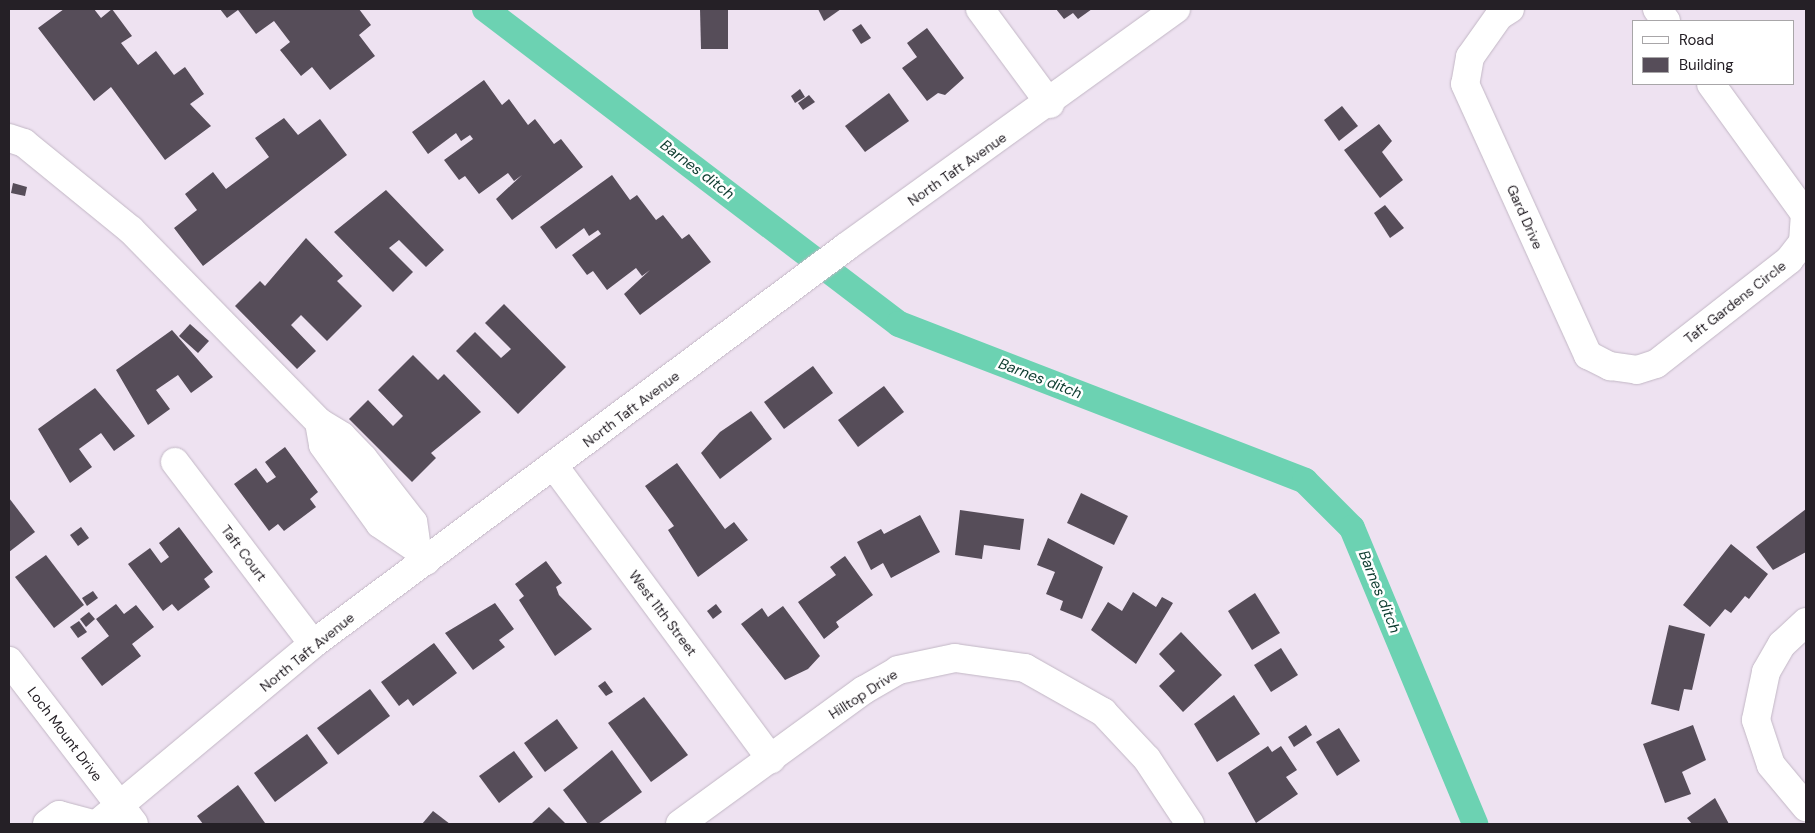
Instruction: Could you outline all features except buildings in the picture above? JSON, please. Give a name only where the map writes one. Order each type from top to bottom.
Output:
[{"type":"street","points":[[980,9],[1050,104]]},
{"type":"street","name":"North Taft Avenue","points":[[97,824],[127,816],[313,644],[421,555],[554,466],[846,247],[1050,104],[1176,9]]},
{"type":"street","points":[[1657,9],[1665,20]]},
{"type":"street","name":"Gard Drive","points":[[1501,11],[1470,57],[1465,84],[1588,354],[1610,366],[1637,370],[1656,364]]},
{"type":"street","name":"Taft Gardens Circle","points":[[1656,364],[1790,260],[1803,242],[1805,214],[1712,85]]},
{"type":"street","points":[[9,138],[24,143],[131,230],[318,422],[342,436],[363,458],[414,522],[421,555]]},
{"type":"street","name":"Taft Court","points":[[175,462],[313,644]]},
{"type":"street","name":"West 11th Street","points":[[554,466],[770,759]]},
{"type":"street","points":[[1806,622],[1782,644],[1766,672],[1756,720],[1764,749],[1779,779],[1806,807]]},
{"type":"street","name":"Hilltop Drive","points":[[680,824],[898,670],[927,660],[990,660],[1024,668],[1103,712],[1147,759],[1190,824]]},
{"type":"street","name":"Loch Mount Drive","points":[[9,661],[127,816]]},
{"type":"street","points":[[47,824],[59,815],[92,824]]},
{"type":"waterway","name":"Barnes ditch","points":[[485,9],[899,324],[1305,481],[1352,528],[1475,824]]}]
